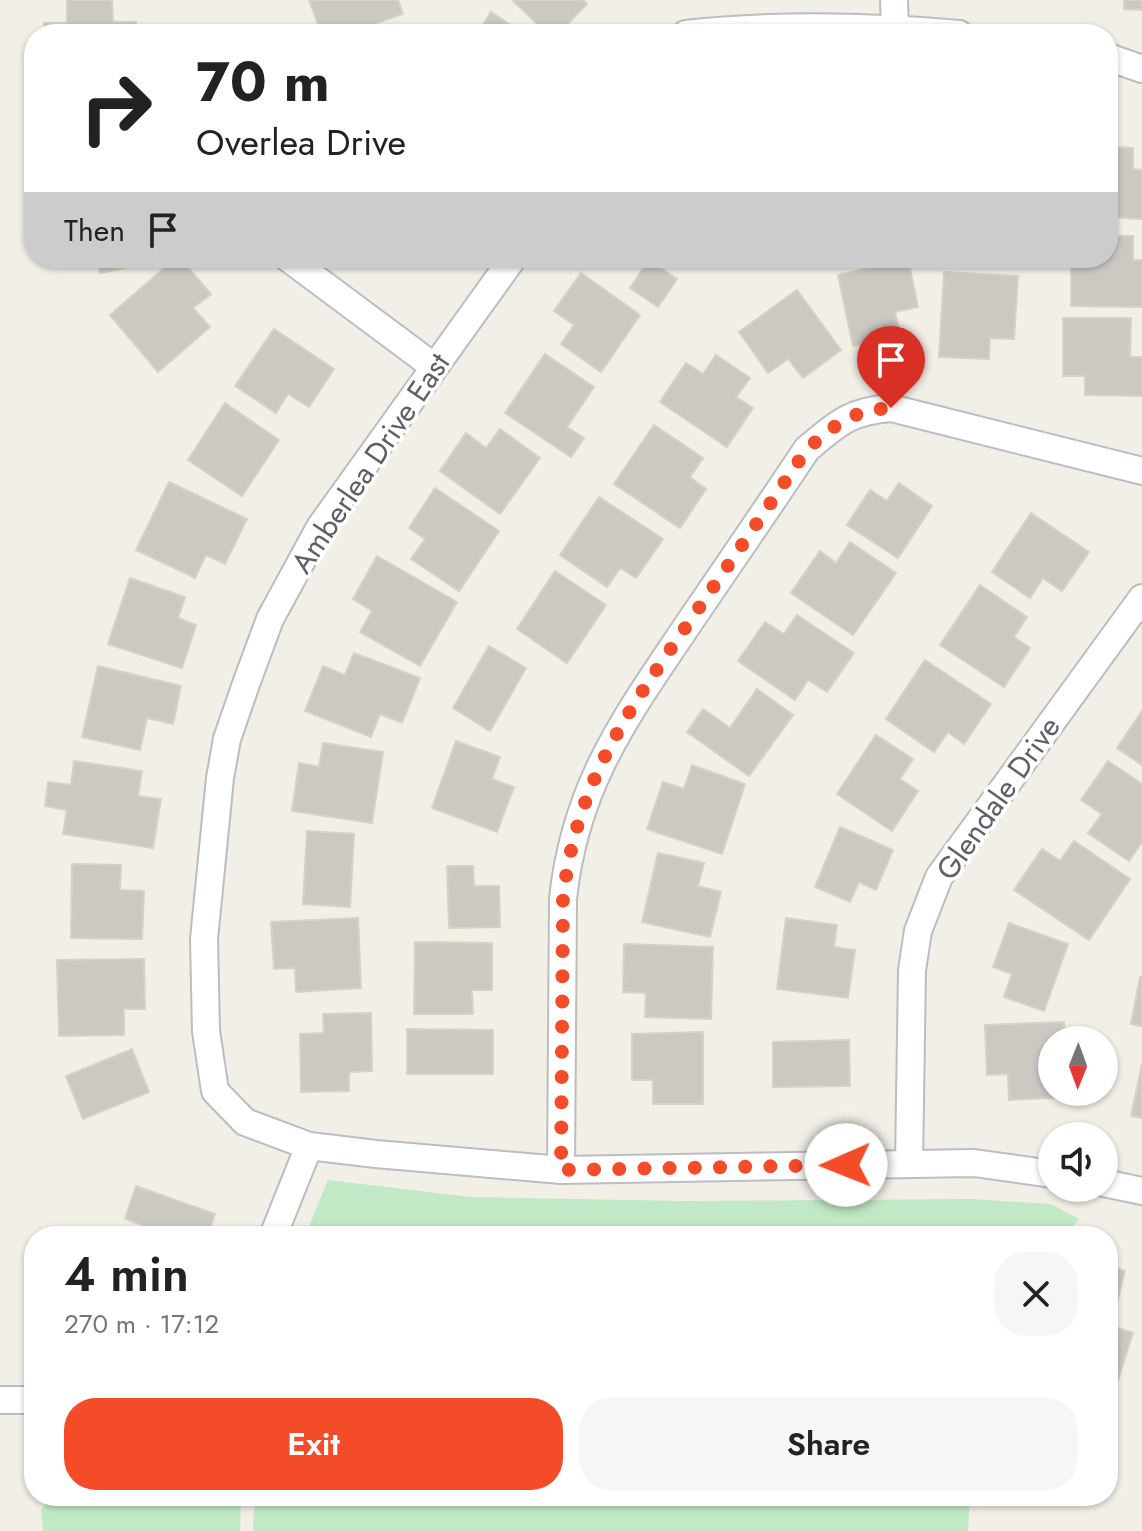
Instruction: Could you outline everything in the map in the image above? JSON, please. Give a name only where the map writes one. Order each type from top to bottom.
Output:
[{"type":"street","points":[[894,0],[895,24]]},
{"type":"street","points":[[1118,61],[1142,69]]},
{"type":"street","points":[[301,268],[433,366]]},
{"type":"street","name":"Amberlea Drive East","points":[[506,268],[320,527],[270,619],[227,739],[220,778],[204,939],[206,1031],[215,1091],[245,1122],[309,1146],[561,1170],[974,1163],[1038,1172]]},
{"type":"street","points":[[561,1170],[563,899],[568,854],[587,791],[600,760],[636,702],[807,449],[839,421],[861,410],[891,408],[1142,471]]},
{"type":"street","name":"Glendale Drive","points":[[909,1164],[912,970],[918,931],[939,877],[1142,598]]},
{"type":"street","points":[[277,1226],[309,1146]]},
{"type":"street","points":[[1118,1186],[1142,1191]]},
{"type":"street","points":[[0,1400],[24,1400]]},
{"type":"green space","points":[[328,1180],[471,1197],[682,1201],[970,1199],[1051,1204],[1079,1219],[1074,1226],[309,1226]]},
{"type":"green space","points":[[44,1506],[241,1506],[240,1531],[43,1531],[41,1510]]},
{"type":"green space","points":[[254,1506],[969,1506],[968,1531],[253,1531]]},
{"type":"building","points":[[67,0],[112,0],[113,22],[136,24],[44,24],[67,23]]},
{"type":"building","points":[[309,0],[398,0],[403,14],[374,24],[318,24]]},
{"type":"building","points":[[512,0],[583,0],[587,4],[568,24],[537,24]]},
{"type":"building","points":[[1124,0],[1142,0],[1142,10],[1124,9]]},
{"type":"building","points":[[491,12],[509,24],[483,24]]},
{"type":"building","points":[[1118,147],[1133,148],[1133,169],[1142,170],[1142,219],[1118,218]]},
{"type":"building","points":[[1118,236],[1133,236],[1133,260],[1142,260],[1142,307],[1071,306],[1071,268],[1118,268]]},
{"type":"building","points":[[99,268],[124,268],[100,273]]},
{"type":"building","points":[[164,268],[189,268],[211,294],[193,308],[210,327],[158,372],[110,315]]},
{"type":"building","points":[[644,268],[661,268],[677,279],[658,307],[630,288]]},
{"type":"building","points":[[869,268],[910,268],[918,307],[895,312],[900,336],[853,346],[838,275]]},
{"type":"building","points":[[944,272],[1018,276],[1014,339],[990,338],[989,359],[939,357]]},
{"type":"building","points":[[581,273],[640,315],[601,372],[561,344],[574,325],[554,311]]},
{"type":"building","points":[[797,290],[841,350],[803,378],[788,359],[768,373],[739,332]]},
{"type":"building","points":[[1063,318],[1131,318],[1130,357],[1142,357],[1142,396],[1085,395],[1085,376],[1063,376]]},
{"type":"building","points":[[274,329],[334,369],[309,407],[288,394],[276,413],[235,386]]},
{"type":"building","points":[[545,354],[594,387],[567,427],[584,438],[571,457],[505,413]]},
{"type":"building","points":[[716,355],[750,378],[736,397],[753,408],[727,447],[660,402],[686,363],[703,374]]},
{"type":"building","points":[[225,403],[279,440],[242,496],[188,460]]},
{"type":"building","points":[[654,425],[703,458],[690,477],[706,489],[680,528],[614,484]]},
{"type":"building","points":[[500,429],[540,458],[500,514],[440,471],[466,433],[486,448]]},
{"type":"building","points":[[169,482],[247,519],[225,564],[206,555],[195,578],[136,550]]},
{"type":"building","points":[[899,483],[932,506],[898,558],[847,525],[870,490],[887,501]]},
{"type":"building","points":[[435,488],[499,531],[459,591],[411,559],[425,539],[409,528]]},
{"type":"building","points":[[599,497],[663,539],[636,578],[620,568],[607,587],[560,555]]},
{"type":"building","points":[[1031,513],[1089,552],[1062,591],[1043,578],[1030,598],[992,572]]},
{"type":"building","points":[[850,542],[896,573],[853,635],[791,593],[820,551],[836,563]]},
{"type":"building","points":[[377,556],[457,602],[420,666],[360,632],[372,611],[353,599]]},
{"type":"building","points":[[555,571],[606,605],[567,663],[517,629]]},
{"type":"building","points":[[130,578],[185,597],[178,618],[196,625],[182,668],[108,644]]},
{"type":"building","points":[[980,585],[1027,617],[1014,637],[1030,648],[1004,687],[940,645]]},
{"type":"building","points":[[797,615],[854,653],[827,692],[808,680],[795,700],[738,661],[765,622],[784,634]]},
{"type":"building","points":[[489,646],[526,668],[490,731],[453,708]]},
{"type":"building","points":[[354,653],[420,678],[402,723],[380,714],[371,737],[305,711],[323,666],[345,675]]},
{"type":"building","points":[[925,660],[991,704],[964,744],[948,732],[934,752],[886,719]]},
{"type":"building","points":[[98,666],[181,686],[173,724],[147,718],[140,750],[82,737]]},
{"type":"building","points":[[757,689],[793,715],[749,776],[687,732],[703,709],[730,728]]},
{"type":"building","points":[[1142,711],[1142,765],[1117,748]]},
{"type":"building","points":[[876,735],[913,759],[900,779],[918,791],[892,831],[837,794]]},
{"type":"building","points":[[456,741],[500,757],[492,779],[514,787],[497,832],[432,808]]},
{"type":"building","points":[[323,743],[383,752],[372,823],[292,811],[299,763],[319,767]]},
{"type":"building","points":[[74,761],[142,771],[138,796],[161,799],[153,848],[63,834],[67,810],[45,806],[48,782],[71,785]]},
{"type":"building","points":[[1108,761],[1142,784],[1142,842],[1129,861],[1088,833],[1102,814],[1081,800]]},
{"type":"building","points":[[692,765],[745,784],[722,854],[647,829],[663,782],[684,789]]},
{"type":"building","points":[[840,827],[893,850],[876,890],[859,882],[850,902],[815,887]]},
{"type":"building","points":[[307,831],[354,834],[350,907],[303,904]]},
{"type":"building","points":[[1074,841],[1130,879],[1089,940],[1014,890],[1042,849],[1060,861]]},
{"type":"building","points":[[658,853],[704,863],[698,886],[721,892],[710,937],[642,922]]},
{"type":"building","points":[[72,864],[121,865],[120,890],[144,891],[142,939],[71,938]]},
{"type":"building","points":[[447,866],[473,866],[474,886],[499,886],[500,927],[449,928]]},
{"type":"building","points":[[358,918],[361,988],[296,992],[295,968],[274,969],[271,922]]},
{"type":"building","points":[[786,918],[837,925],[834,947],[855,950],[848,998],[777,989]]},
{"type":"building","points":[[1009,923],[1068,944],[1044,1011],[1004,997],[1012,974],[993,967]]},
{"type":"building","points":[[415,942],[492,943],[492,990],[472,990],[473,1014],[414,1014]]},
{"type":"building","points":[[624,944],[713,947],[711,1019],[645,1017],[646,993],[623,992]]},
{"type":"building","points":[[144,959],[145,1009],[124,1009],[124,1035],[59,1036],[57,960]]},
{"type":"building","points":[[1142,977],[1142,1026],[1131,1024]]},
{"type":"building","points":[[371,1013],[372,1071],[349,1072],[349,1091],[301,1092],[300,1034],[324,1033],[323,1014]]},
{"type":"building","points":[[1064,1022],[1064,1026],[1038,1026],[1038,1099],[1009,1100],[1008,1074],[987,1075],[985,1025]]},
{"type":"building","points":[[407,1029],[493,1030],[493,1074],[407,1074]]},
{"type":"building","points":[[703,1032],[703,1104],[653,1104],[653,1080],[632,1080],[632,1034]]},
{"type":"building","points":[[849,1040],[850,1086],[773,1087],[773,1042]]},
{"type":"building","points":[[132,1049],[149,1092],[83,1119],[66,1076]]},
{"type":"building","points":[[1142,1064],[1142,1118],[1131,1116]]},
{"type":"building","points":[[136,1186],[215,1214],[211,1226],[145,1226],[125,1219]]},
{"type":"building","points":[[1118,1269],[1125,1271],[1118,1298]]},
{"type":"building","points":[[1118,1328],[1133,1333],[1118,1380]]},
{"type":"route","points":[[846,1165],[561,1170],[563,899],[568,854],[587,791],[600,760],[636,702],[807,449],[839,421],[861,410],[891,408]]}]
